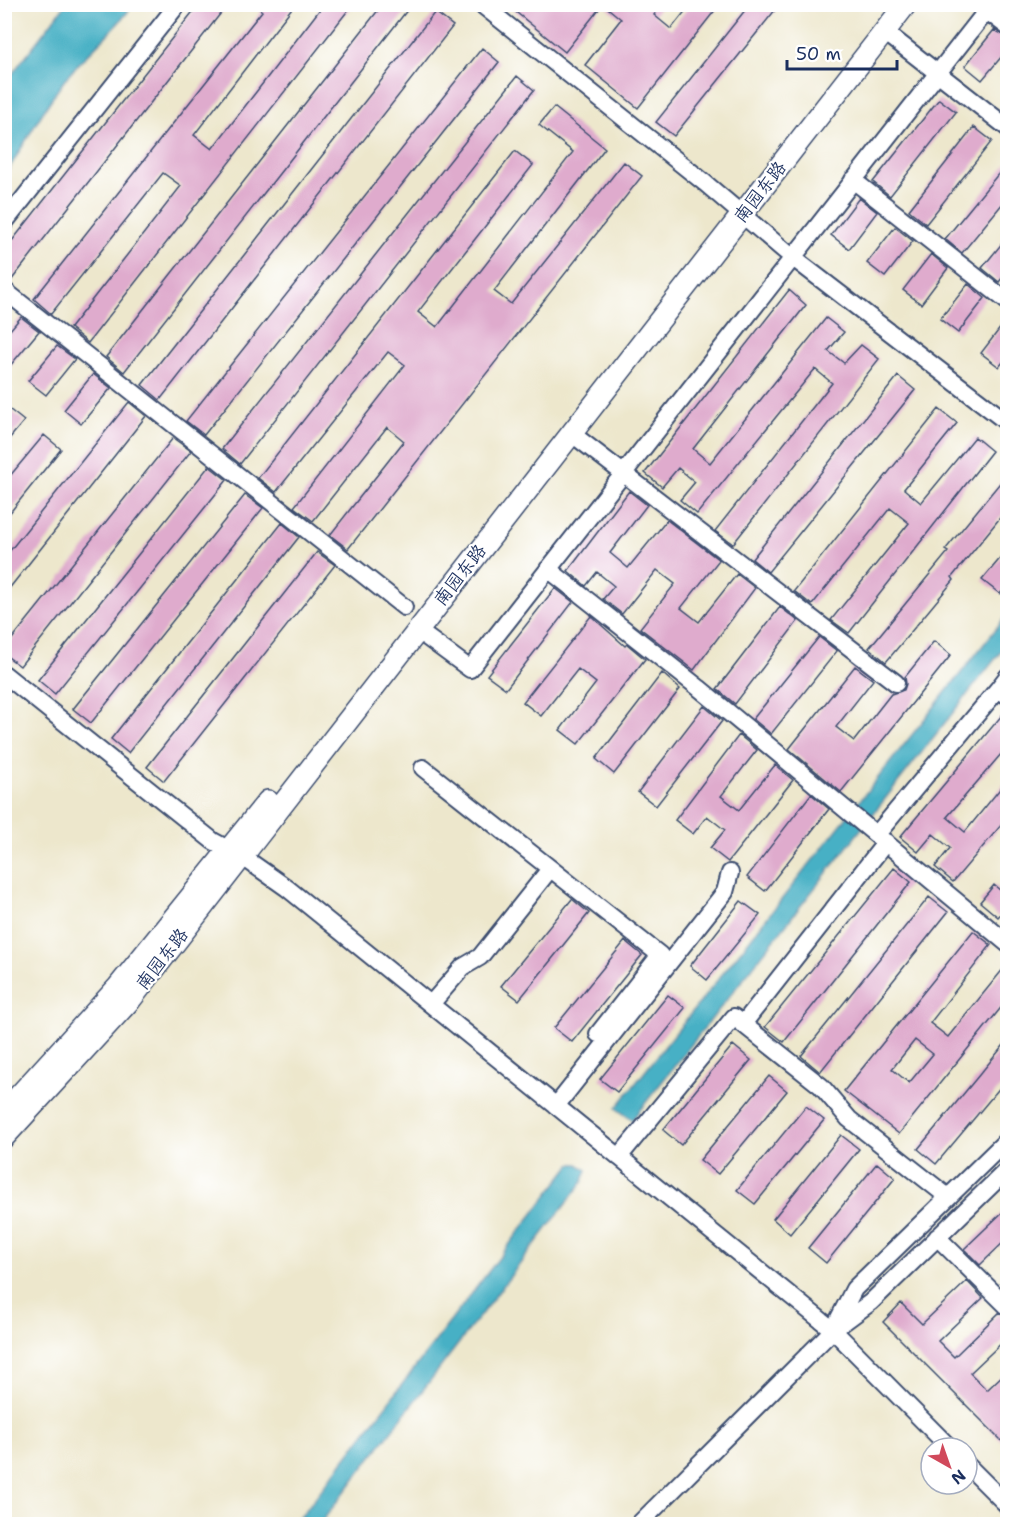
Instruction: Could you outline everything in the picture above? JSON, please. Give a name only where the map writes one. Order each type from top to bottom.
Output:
[{"type":"main road","name":"南园东路","points":[[4,1112],[236,854],[417,630],[571,432],[891,4]]},
{"type":"main road","name":"南园东路","points":[[4,1137],[131,999],[236,854],[737,211],[906,4]]},
{"type":"street","points":[[4,223],[178,4]]},
{"type":"street","points":[[481,4],[792,257],[1008,423]]},
{"type":"street","points":[[417,630],[470,669],[989,8],[1008,27]]},
{"type":"street","points":[[885,32],[1008,128]]},
{"type":"street","points":[[853,180],[1008,302]]},
{"type":"street","points":[[4,290],[404,607]]},
{"type":"street","points":[[571,432],[896,683]]},
{"type":"street","points":[[548,569],[847,808],[1008,944]]},
{"type":"street","points":[[4,674],[213,841],[286,888],[833,1330],[938,1436]]},
{"type":"street","points":[[743,1024],[877,834],[1004,687]]},
{"type":"street","points":[[423,768],[660,955],[598,1034]]},
{"type":"street","points":[[430,1004],[462,967],[480,957],[550,869]]},
{"type":"street","points":[[556,1106],[725,892],[730,873]]},
{"type":"street","points":[[619,1157],[734,1017],[821,1086],[849,1119],[948,1197]]},
{"type":"street","points":[[833,1330],[854,1289],[1008,1139]]},
{"type":"street","points":[[639,1524],[833,1330],[871,1302],[1008,1168]]},
{"type":"street","points":[[937,1237],[1008,1307]]},
{"type":"street","points":[[979,1477],[1008,1506]]},
{"type":"water","points":[[65,5],[133,5],[67,77],[42,113],[5,175],[5,83]]},
{"type":"water","points":[[1007,615],[1007,644],[632,1120],[616,1108]]},
{"type":"water","points":[[571,1164],[578,1164],[587,1170],[582,1183],[320,1524],[295,1524]]},
{"type":"building","points":[[199,4],[228,4],[10,282],[4,280],[4,251]]},
{"type":"building","points":[[254,4],[295,4],[194,135],[212,149],[324,4],[353,4],[88,343],[70,328],[181,186],[163,173],[51,314],[34,299],[262,11]]},
{"type":"building","points":[[383,4],[412,4],[124,372],[106,357]]},
{"type":"building","points":[[506,4],[603,4],[565,52]]},
{"type":"building","points":[[603,4],[663,4],[654,15],[671,29],[691,4],[720,4],[638,108],[585,65],[621,19]]},
{"type":"building","points":[[750,4],[780,4],[674,136],[656,122]]},
{"type":"building","points":[[435,12],[453,26],[160,400],[142,385]]},
{"type":"building","points":[[994,30],[1008,37],[1008,49],[982,80],[965,66]]},
{"type":"building","points":[[482,48],[499,62],[204,435],[186,421]]},
{"type":"building","points":[[517,76],[534,90],[240,464],[222,449]]},
{"type":"building","points":[[939,99],[956,112],[890,196],[873,182]]},
{"type":"building","points":[[554,107],[605,148],[494,291],[511,304],[624,162],[642,176],[348,549],[330,535],[404,441],[387,427],[313,521],[294,507],[405,365],[388,352],[276,492],[258,478],[515,151],[533,165],[418,312],[437,327],[573,152],[539,125]]},
{"type":"building","points":[[974,127],[992,141],[926,224],[909,210]]},
{"type":"building","points":[[1008,162],[1008,197],[962,253],[945,239]]},
{"type":"building","points":[[859,198],[877,212],[849,249],[831,235]]},
{"type":"building","points":[[895,227],[913,241],[885,277],[867,263]]},
{"type":"building","points":[[1008,236],[1008,271],[999,282],[982,268]]},
{"type":"building","points":[[931,254],[948,268],[921,304],[903,290]]},
{"type":"building","points":[[968,284],[985,298],[958,333],[940,319]]},
{"type":"building","points":[[789,290],[806,305],[693,449],[710,463],[826,318],[844,332],[828,351],[844,363],[861,345],[879,359],[733,544],[715,531],[832,383],[815,369],[697,514],[680,500],[695,482],[678,468],[662,487],[645,473]]},
{"type":"building","points":[[21,317],[39,331],[4,373],[4,337]]},
{"type":"building","points":[[1008,318],[1008,356],[999,367],[981,353]]},
{"type":"building","points":[[57,346],[75,359],[46,395],[28,381]]},
{"type":"building","points":[[93,374],[111,388],[81,424],[64,410]]},
{"type":"building","points":[[898,376],[915,390],[768,572],[752,559]]},
{"type":"building","points":[[129,402],[146,416],[4,595],[4,558]]},
{"type":"building","points":[[4,405],[24,421],[4,445]]},
{"type":"building","points":[[939,409],[957,423],[904,489],[921,503],[975,437],[992,451],[849,633],[831,620],[909,523],[890,508],[812,605],[794,591]]},
{"type":"building","points":[[44,435],[61,449],[4,520],[4,483]]},
{"type":"building","points":[[173,438],[191,451],[20,666],[4,654],[4,649]]},
{"type":"building","points":[[209,466],[227,480],[55,694],[38,680]]},
{"type":"building","points":[[1008,473],[1008,508],[952,577],[954,580],[886,662],[869,648],[948,552],[945,550]]},
{"type":"building","points":[[629,491],[647,505],[610,553],[628,568],[667,520],[719,560],[681,608],[699,622],[737,574],[755,588],[694,670],[640,628],[675,584],[657,570],[622,614],[603,599],[614,586],[597,572],[586,586],[568,571]]},
{"type":"building","points":[[245,495],[263,508],[91,723],[73,709]]},
{"type":"building","points":[[282,523],[299,537],[128,753],[111,739]]},
{"type":"building","points":[[1008,549],[1008,584],[1000,594],[982,580]]},
{"type":"building","points":[[317,552],[335,565],[164,781],[147,767]]},
{"type":"building","points":[[555,588],[573,602],[506,689],[487,675]]},
{"type":"building","points":[[780,607],[798,621],[735,704],[717,689]]},
{"type":"building","points":[[591,616],[625,646],[627,644],[645,659],[578,744],[560,730],[596,683],[578,669],[541,716],[523,702]]},
{"type":"building","points":[[819,637],[837,651],[771,734],[753,719]]},
{"type":"building","points":[[934,641],[951,655],[841,792],[789,749],[855,666],[873,680],[836,727],[854,741],[891,694],[904,690],[905,677]]},
{"type":"building","points":[[662,673],[680,689],[614,774],[596,759]]},
{"type":"building","points":[[704,706],[722,721],[656,806],[638,792]]},
{"type":"building","points":[[1008,708],[1008,746],[947,817],[965,832],[1008,779],[1008,817],[953,882],[935,867],[950,848],[933,834],[918,852],[900,837]]},
{"type":"building","points":[[739,735],[757,750],[721,796],[739,810],[775,765],[793,780],[728,862],[710,848],[725,830],[707,816],[693,834],[675,820]]},
{"type":"building","points":[[811,794],[829,809],[765,891],[747,877]]},
{"type":"building","points":[[894,868],[911,882],[784,1042],[765,1027]]},
{"type":"building","points":[[994,885],[1008,897],[1008,906],[998,917],[980,902]]},
{"type":"building","points":[[929,897],[948,912],[820,1072],[801,1056]]},
{"type":"building","points":[[572,899],[589,913],[519,1000],[501,986]]},
{"type":"building","points":[[741,901],[760,915],[707,980],[690,966]]},
{"type":"building","points":[[973,931],[991,945],[930,1023],[948,1037],[1008,963],[1008,999],[899,1134],[844,1091]],"holes":[[[915,1040],[933,1054],[909,1083],[892,1069]]]},
{"type":"building","points":[[625,941],[642,955],[572,1042],[554,1028]]},
{"type":"building","points":[[668,995],[685,1008],[617,1092],[600,1079]]},
{"type":"building","points":[[1008,1040],[1008,1078],[936,1164],[918,1149]]},
{"type":"building","points":[[733,1045],[751,1060],[681,1145],[663,1130]]},
{"type":"building","points":[[769,1076],[787,1091],[718,1174],[700,1160]]},
{"type":"building","points":[[806,1106],[824,1120],[755,1204],[737,1190]]},
{"type":"building","points":[[841,1135],[859,1149],[790,1234],[773,1219]]},
{"type":"building","points":[[877,1163],[895,1178],[826,1263],[808,1248]]},
{"type":"building","points":[[1008,1207],[1008,1238],[980,1265],[964,1249]]},
{"type":"building","points":[[967,1281],[983,1298],[938,1341],[954,1357],[999,1313],[1008,1317],[1008,1337],[970,1373],[987,1390],[1008,1370],[1008,1447],[883,1322],[901,1303],[922,1324]]}]
